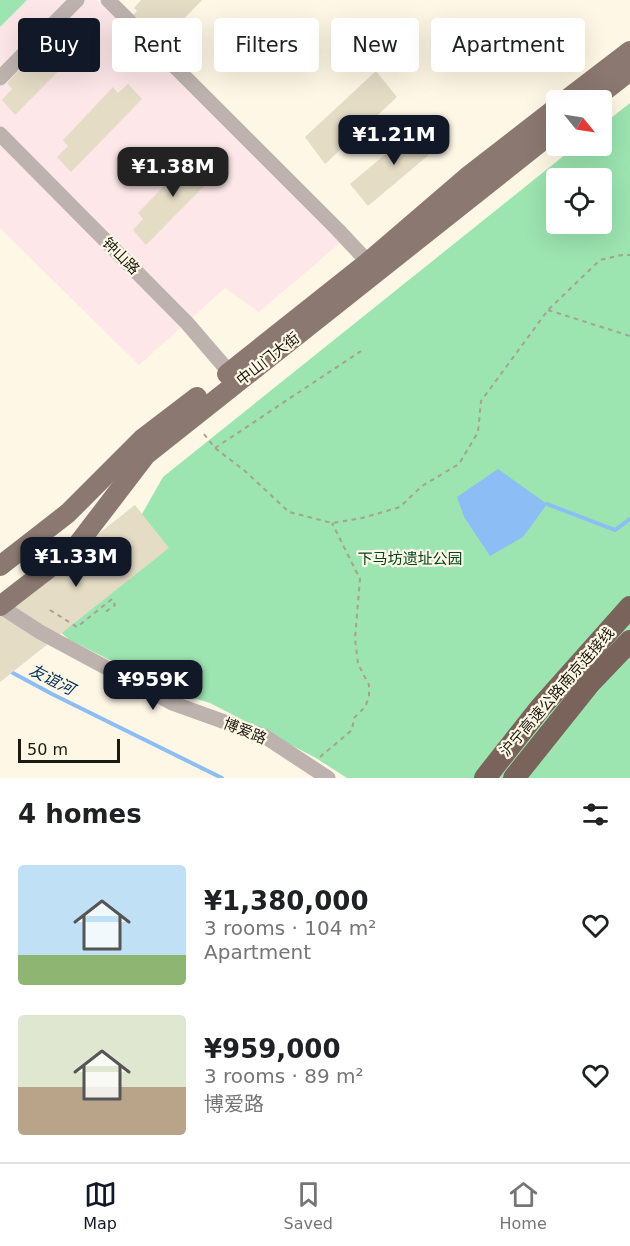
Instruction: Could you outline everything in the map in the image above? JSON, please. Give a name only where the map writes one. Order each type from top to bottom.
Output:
[{"type":"highway","name":"沪宁高速公路南京连接线","points":[[485,778],[541,707],[630,607]]},
{"type":"highway","name":"沪宁高速公路南京连接线","points":[[513,778],[590,683],[630,641]]},
{"type":"main road","points":[[579,90],[630,51]]},
{"type":"main road","points":[[606,90],[630,71]]},
{"type":"main road","name":"中山门大街","points":[[0,606],[74,549],[146,455],[467,177],[546,116]]},
{"type":"main road","name":"中山门大街","points":[[0,566],[68,513],[142,439],[234,377],[546,138]]},
{"type":"street","points":[[0,78],[76,0]]},
{"type":"street","points":[[108,0],[368,262]]},
{"type":"street","name":"钟山路","points":[[0,134],[187,323],[234,377]]},
{"type":"street","name":"博爱路","points":[[0,606],[40,632],[172,703],[264,736],[328,778]]},
{"type":"path","points":[[204,434],[215,448],[245,471],[289,512],[332,523],[362,518],[400,507],[422,486],[459,464],[478,432],[481,401],[548,310],[600,260],[630,255]]},
{"type":"path","points":[[548,310],[630,336]]},
{"type":"path","points":[[215,448],[361,351]]},
{"type":"path","points":[[309,766],[351,730],[354,718],[365,707],[369,697],[369,685],[358,664],[355,638],[360,579],[332,523]]},
{"type":"path","points":[[50,610],[77,627],[112,599],[116,605],[104,613]]},
{"type":"shaded area","points":[[0,0],[97,0],[115,18],[112,18],[112,72],[169,72],[340,243],[259,312],[225,288],[139,365],[0,228]]},
{"type":"green space","points":[[0,0],[27,0],[0,27]]},
{"type":"green space","name":"下马坊遗址公园","points":[[630,103],[630,778],[347,778],[316,758],[210,703],[171,691],[70,640],[48,622],[113,565],[163,477],[546,170],[546,234],[612,234],[612,168],[549,168],[564,156],[612,156],[612,117]]},
{"type":"water","points":[[498,469],[547,504],[523,537],[490,556],[464,517],[457,497]]},
{"type":"building","points":[[141,0],[202,0],[185,18],[130,18],[137,11],[134,8]]},
{"type":"building","points":[[18,72],[57,72],[15,115],[2,100],[12,89],[7,83]]},
{"type":"building","points":[[375,72],[397,97],[325,164],[305,137]]},
{"type":"building","points":[[128,84],[142,99],[71,172],[57,157],[68,146],[63,140],[113,87],[118,93]]},
{"type":"building","points":[[419,126],[437,148],[368,206],[350,184]]},
{"type":"building","points":[[203,157],[218,172],[146,245],[133,230],[143,219],[138,213],[188,161],[193,166]]},
{"type":"building","points":[[135,505],[169,548],[0,682],[0,611]]},
{"type":"waterway","points":[[547,504],[615,530],[630,519]]},
{"type":"waterway","name":"友谊河","points":[[0,666],[222,778]]}]
